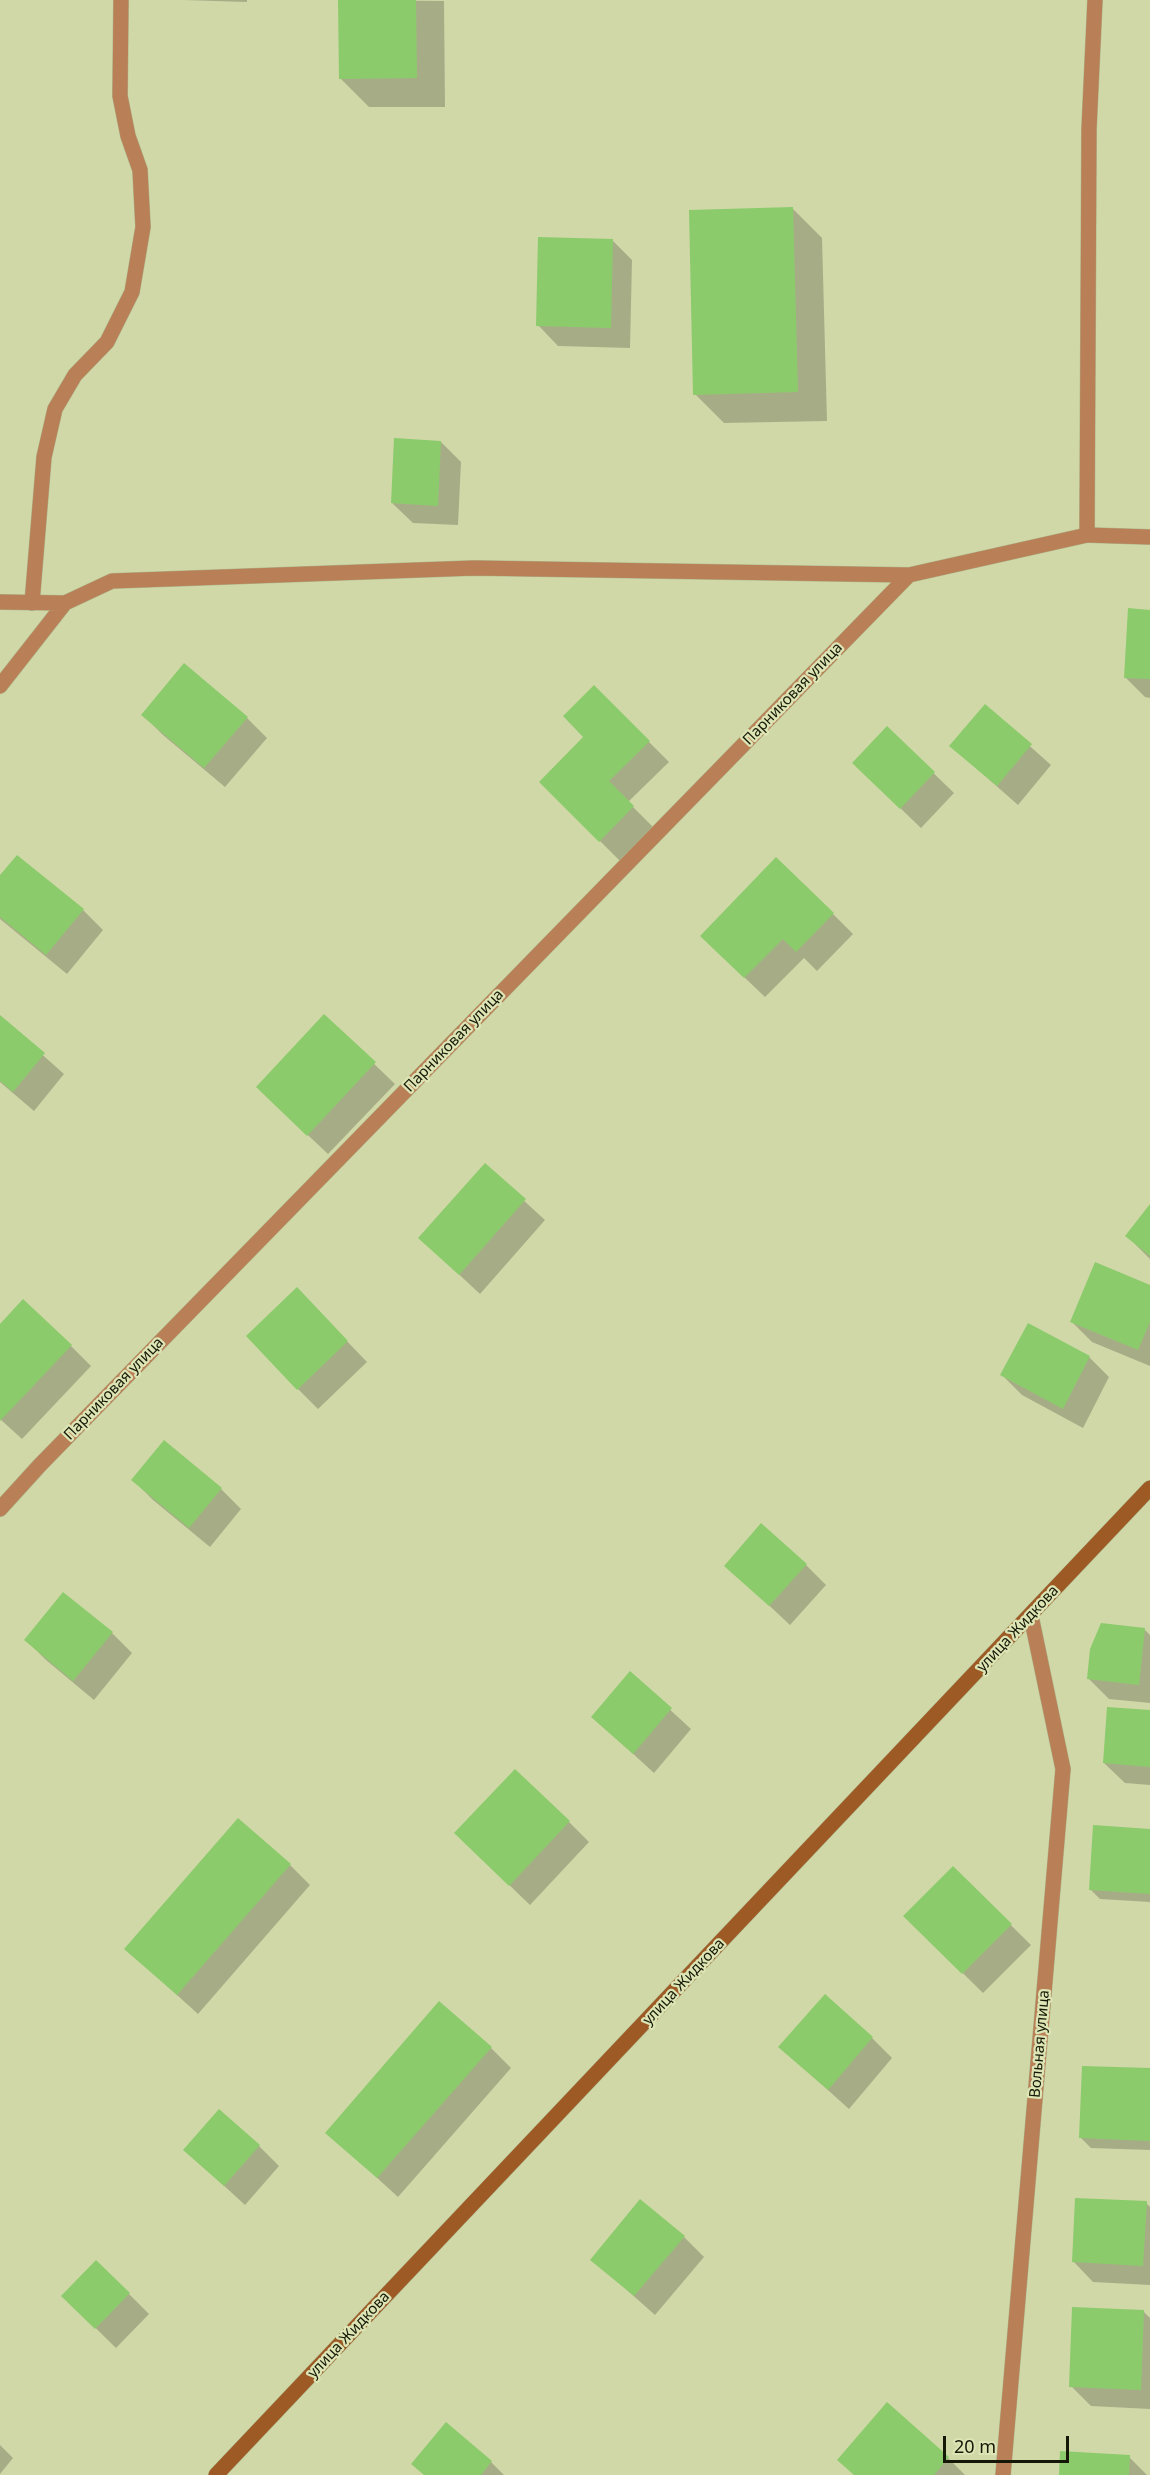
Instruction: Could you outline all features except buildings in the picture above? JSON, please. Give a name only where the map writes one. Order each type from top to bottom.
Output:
[{"type":"main road","name":"улица Жидкова","points":[[216,2475],[1150,1488]]},
{"type":"street","points":[[32,603],[44,457],[55,409],[75,375],[107,342],[132,292],[143,227],[140,170],[128,136],[120,96],[121,0]]},
{"type":"street","points":[[1087,535],[1089,129],[1095,0]]},
{"type":"street","points":[[0,602],[65,603],[112,581],[462,569],[909,575],[1087,535],[1150,537]]},
{"type":"street","name":"Парниковая улица","points":[[0,1509],[40,1465],[909,575]]},
{"type":"street","points":[[0,686],[65,603]]},
{"type":"street","name":"Вольная улица","points":[[1004,2475],[1063,1769],[1031,1616]]}]
